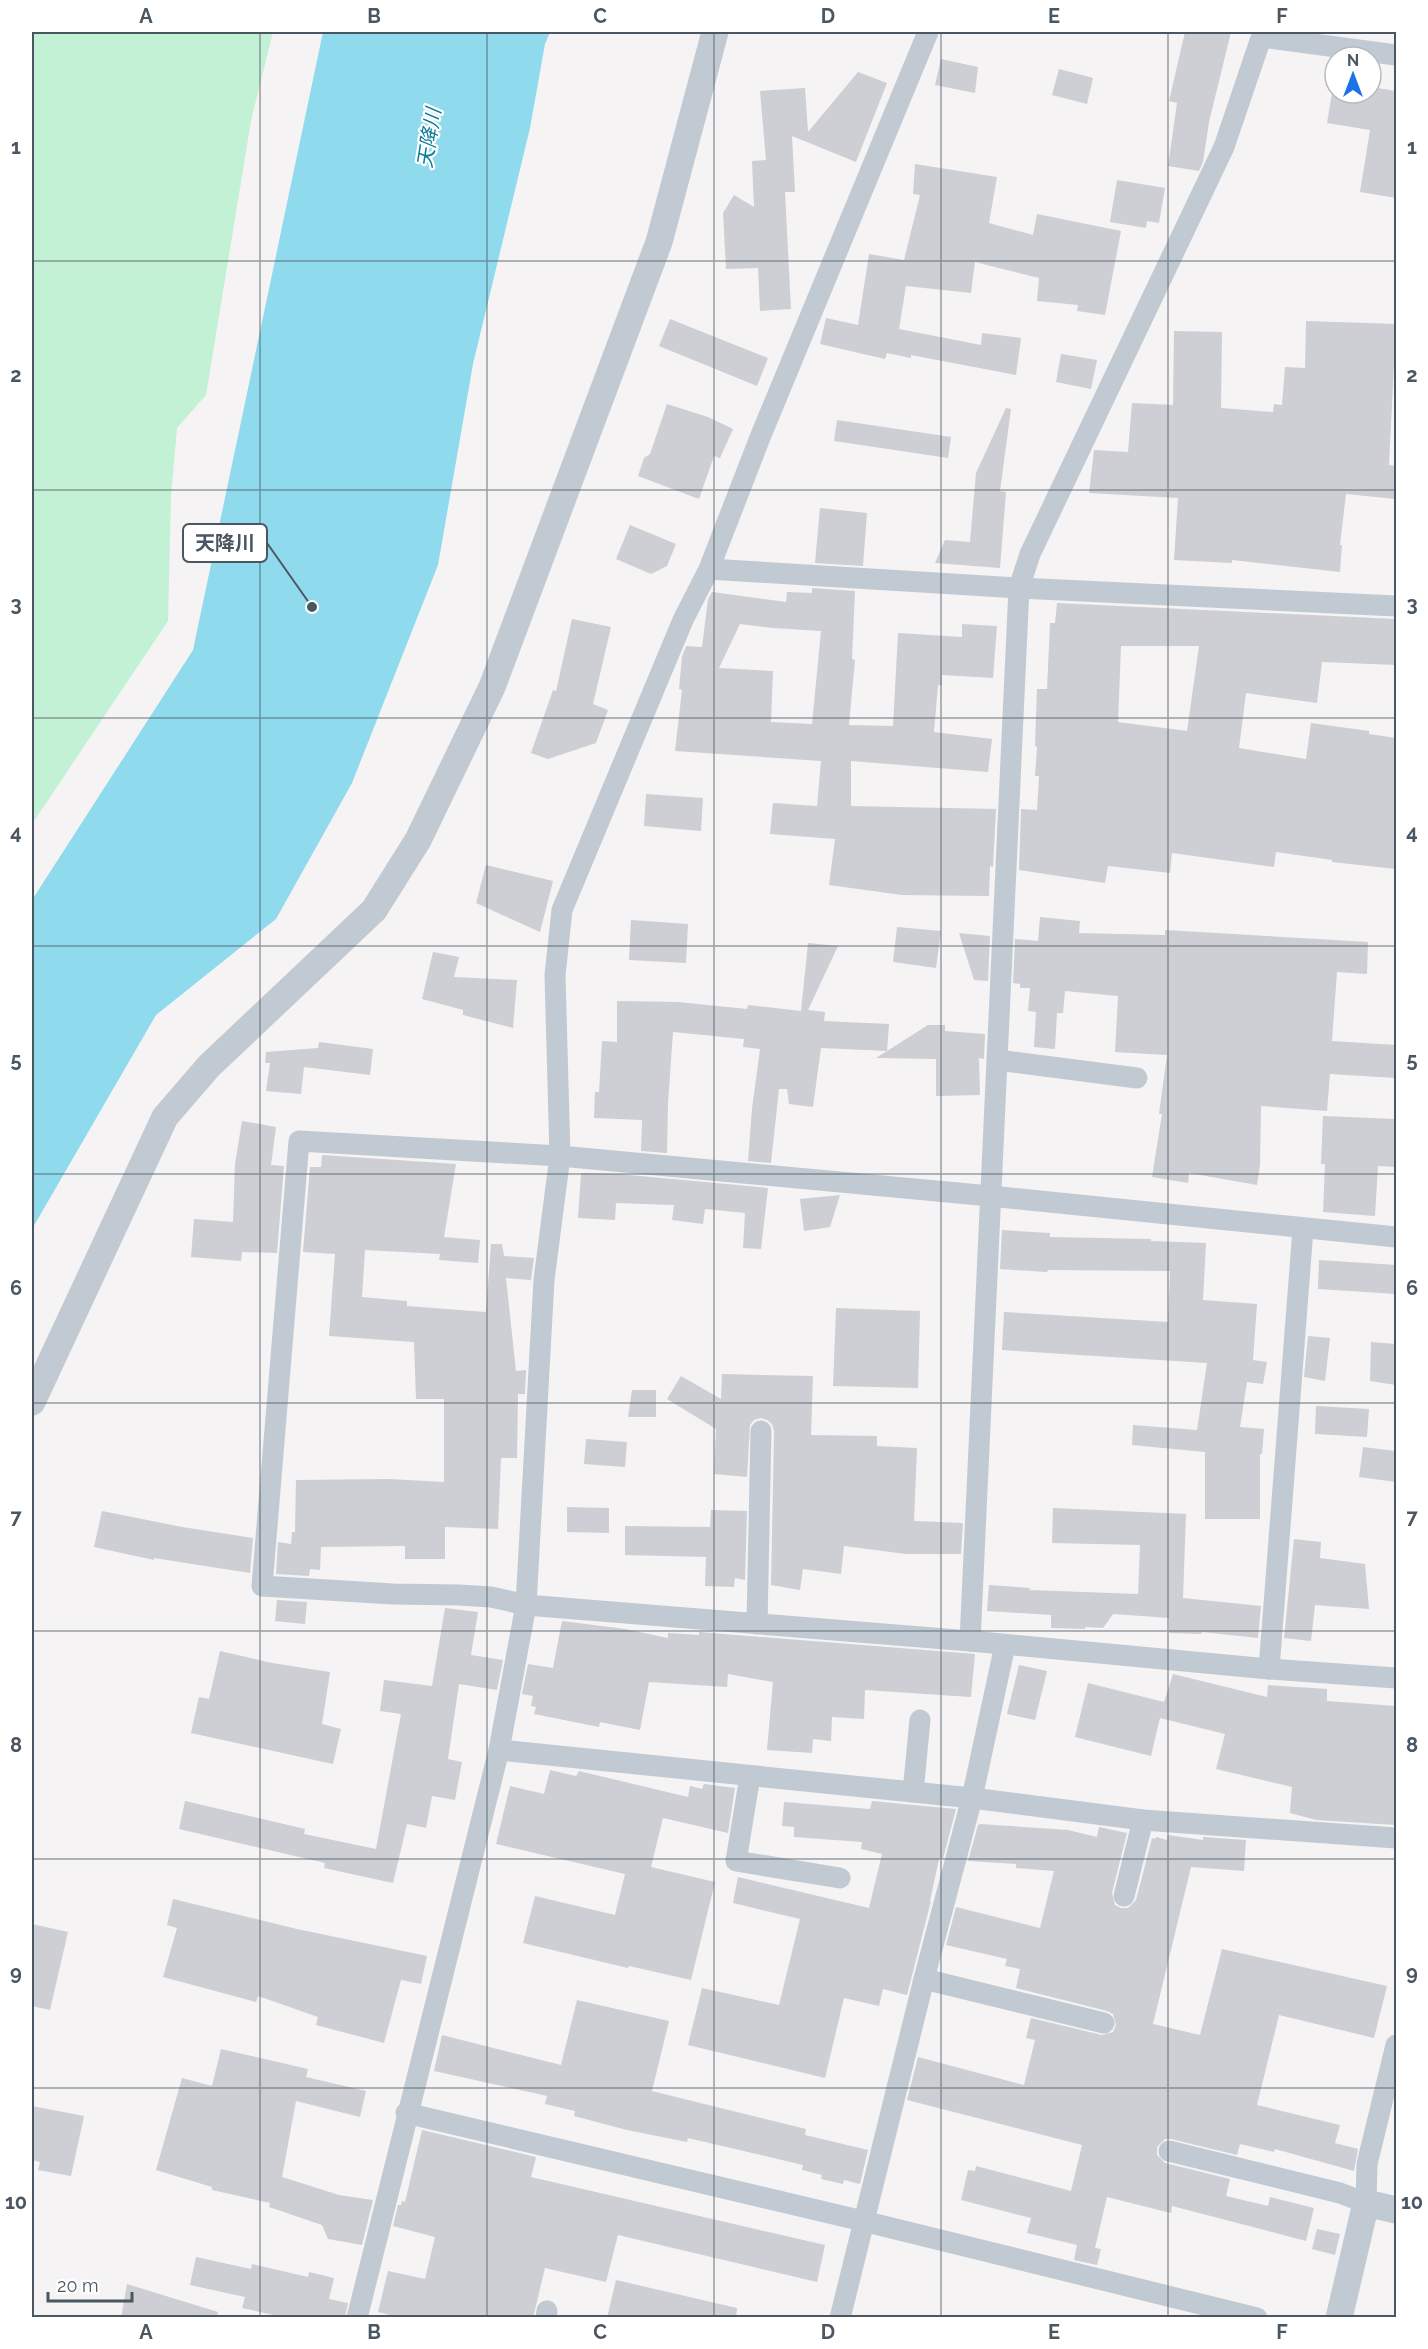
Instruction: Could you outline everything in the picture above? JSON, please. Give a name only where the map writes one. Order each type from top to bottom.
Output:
[{"type":"street","points":[[32,1402],[165,1117],[209,1066],[374,910],[418,840],[492,687],[659,242],[715,32]]},
{"type":"street","points":[[357,2318],[406,2113],[499,1750],[526,1605],[544,1280],[560,1156],[555,975],[562,910],[683,620],[709,569],[761,435],[928,32]]},
{"type":"street","points":[[970,1641],[1019,588],[1030,554],[1224,147],[1262,34],[1396,55]]},
{"type":"street","points":[[709,569],[1019,588],[1396,606]]},
{"type":"street","points":[[997,1060],[1137,1078]]},
{"type":"street","points":[[1396,1237],[560,1156],[299,1141],[262,1586],[491,1597],[526,1605],[1396,1678]]},
{"type":"street","points":[[1269,1669],[1303,1229]]},
{"type":"street","points":[[757,1624],[761,1431]]},
{"type":"street","points":[[840,2318],[924,1979],[972,1798],[1005,1645]]},
{"type":"street","points":[[913,1792],[920,1720]]},
{"type":"street","points":[[499,1750],[972,1798],[1143,1820],[1396,1838]]},
{"type":"street","points":[[750,1776],[736,1861],[840,1878]]},
{"type":"street","points":[[1124,1896],[1143,1820]]},
{"type":"street","points":[[924,1979],[1104,2023]]},
{"type":"street","points":[[1339,2318],[1366,2203],[1367,2164],[1396,2044]]},
{"type":"street","points":[[406,2113],[863,2221],[1257,2318]]},
{"type":"street","points":[[1169,2151],[1340,2193],[1366,2203],[1396,2210]]},
{"type":"green space","points":[[32,32],[273,32],[251,121],[206,395],[177,428],[171,496],[168,621],[32,824]]},
{"type":"water","name":"天降川","points":[[323,32],[550,32],[545,44],[530,128],[473,364],[438,565],[352,783],[276,919],[156,1015],[32,1229],[32,900],[193,650]]},
{"type":"building","points":[[1185,32],[1231,32],[1209,122],[1203,162],[1199,171],[1168,166],[1177,103],[1169,101]]},
{"type":"building","points":[[941,59],[978,67],[975,93],[935,85]]},
{"type":"building","points":[[1059,69],[1093,78],[1087,104],[1052,95]]},
{"type":"building","points":[[858,72],[887,83],[856,162],[792,136],[795,192],[785,192],[791,309],[760,311],[758,268],[726,269],[723,213],[734,195],[754,207],[752,161],[766,160],[760,91],[805,88],[808,132]]},
{"type":"building","points":[[1383,89],[1396,91],[1396,198],[1360,192],[1370,130],[1327,123],[1330,105],[1383,105]]},
{"type":"building","points":[[915,164],[997,177],[989,223],[1033,235],[1037,214],[1121,231],[1105,315],[1077,311],[1078,305],[1037,301],[1039,278],[975,262],[971,293],[906,286],[899,329],[981,345],[982,333],[1021,338],[1016,375],[911,355],[911,358],[887,353],[885,359],[820,344],[826,318],[858,325],[869,254],[904,260],[920,195],[913,194]]},
{"type":"building","points":[[1117,180],[1165,188],[1159,223],[1147,221],[1146,228],[1110,222]]},
{"type":"building","points":[[670,319],[768,358],[757,386],[659,346]]},
{"type":"building","points":[[1306,321],[1396,324],[1389,465],[1396,466],[1396,499],[1346,494],[1340,545],[1342,545],[1340,572],[1232,560],[1232,563],[1174,560],[1178,498],[1089,493],[1094,450],[1128,452],[1132,403],[1173,405],[1174,331],[1222,332],[1221,408],[1273,412],[1274,404],[1282,405],[1285,367],[1305,368]]},
{"type":"building","points":[[1061,354],[1097,360],[1091,389],[1056,382]]},
{"type":"building","points":[[667,404],[708,417],[733,429],[720,458],[714,456],[699,499],[638,476],[644,458],[650,454]]},
{"type":"building","points":[[1006,408],[1011,409],[1000,491],[1006,492],[1000,568],[935,563],[945,540],[970,542],[976,473]]},
{"type":"building","points":[[837,420],[951,437],[948,458],[834,441]]},
{"type":"building","points":[[820,508],[867,513],[863,566],[815,563]]},
{"type":"building","points":[[630,525],[676,544],[667,566],[651,574],[616,559]]},
{"type":"building","points":[[812,588],[855,591],[852,659],[855,660],[849,725],[893,726],[898,633],[962,637],[962,624],[997,626],[993,678],[942,675],[942,686],[938,685],[934,732],[992,739],[988,772],[851,761],[851,806],[996,809],[989,896],[902,895],[829,885],[835,839],[770,834],[773,803],[817,806],[821,761],[675,751],[682,690],[679,689],[682,657],[686,646],[702,647],[708,599],[712,592],[786,602],[787,592],[812,593]],"holes":[[[740,624],[821,631],[812,724],[771,722],[773,671],[719,668]]]},
{"type":"building","points":[[1057,603],[1396,619],[1396,665],[1322,662],[1317,703],[1246,693],[1239,748],[1306,759],[1311,723],[1369,731],[1369,734],[1396,738],[1396,869],[1332,862],[1332,860],[1276,852],[1274,867],[1172,853],[1170,873],[1108,866],[1105,883],[1019,870],[1021,809],[1037,810],[1039,776],[1035,776],[1037,747],[1035,746],[1037,689],[1047,689],[1050,623],[1055,623]],"holes":[[[1121,646],[1199,646],[1187,731],[1118,722]]]},
{"type":"building","points":[[572,619],[611,627],[593,704],[608,710],[596,743],[548,759],[531,753],[553,690],[556,691]]},
{"type":"building","points":[[646,794],[703,798],[701,831],[644,826]]},
{"type":"building","points":[[486,865],[553,881],[540,932],[476,903]]},
{"type":"building","points":[[1040,917],[1080,921],[1079,933],[1165,935],[1165,930],[1368,942],[1367,974],[1337,972],[1332,1041],[1396,1045],[1396,1078],[1330,1074],[1327,1111],[1261,1106],[1260,1165],[1257,1185],[1189,1173],[1188,1183],[1152,1177],[1162,1114],[1159,1114],[1167,1055],[1115,1052],[1118,996],[1065,991],[1063,1013],[1057,1013],[1055,1049],[1034,1047],[1036,1012],[1028,1011],[1030,988],[1020,988],[1020,984],[1013,983],[1015,939],[1038,941]]},
{"type":"building","points":[[631,920],[688,924],[686,963],[629,960]]},
{"type":"building","points":[[897,927],[941,931],[936,968],[893,962]]},
{"type":"building","points":[[959,933],[990,936],[988,981],[974,980]]},
{"type":"building","points":[[808,943],[838,946],[808,1010],[825,1012],[824,1021],[889,1024],[887,1051],[821,1048],[813,1107],[789,1104],[787,1089],[779,1089],[771,1163],[748,1161],[760,1049],[743,1047],[744,1039],[673,1032],[667,1153],[641,1151],[642,1120],[594,1118],[595,1092],[599,1092],[602,1041],[617,1042],[617,1001],[678,1002],[747,1009],[748,1005],[801,1011]]},
{"type":"building","points":[[433,952],[459,957],[454,977],[517,980],[513,1028],[463,1015],[463,1010],[422,999]]},
{"type":"building","points":[[928,1025],[945,1025],[945,1031],[985,1034],[984,1059],[979,1058],[980,1095],[936,1096],[936,1059],[876,1058]]},
{"type":"building","points":[[319,1042],[373,1049],[370,1075],[304,1067],[301,1094],[266,1091],[270,1063],[265,1063],[266,1052],[318,1048]]},
{"type":"building","points":[[1323,1116],[1396,1119],[1396,1167],[1378,1166],[1375,1216],[1323,1212],[1325,1164],[1321,1164]]},
{"type":"building","points":[[242,1121],[276,1127],[271,1165],[284,1166],[277,1253],[242,1252],[241,1261],[191,1257],[194,1219],[233,1222],[235,1164]]},
{"type":"building","points":[[322,1155],[456,1164],[444,1237],[480,1240],[478,1263],[439,1260],[440,1254],[365,1250],[362,1297],[407,1301],[407,1306],[486,1312],[491,1244],[502,1244],[504,1256],[534,1258],[531,1280],[506,1278],[516,1371],[526,1370],[525,1394],[518,1394],[517,1458],[501,1458],[498,1529],[445,1527],[445,1559],[405,1559],[405,1546],[321,1547],[320,1570],[310,1569],[309,1576],[276,1574],[278,1542],[291,1544],[292,1532],[295,1532],[296,1480],[389,1479],[444,1482],[444,1399],[416,1399],[414,1342],[329,1336],[335,1254],[303,1252],[310,1167],[321,1167]]},
{"type":"building","points":[[581,1173],[619,1174],[768,1188],[761,1249],[743,1248],[745,1213],[705,1209],[703,1224],[672,1220],[674,1205],[616,1203],[615,1220],[578,1218]]},
{"type":"building","points":[[840,1195],[830,1227],[804,1231],[800,1199]]},
{"type":"building","points":[[1002,1230],[1050,1233],[1050,1237],[1151,1239],[1151,1241],[1206,1243],[1203,1300],[1257,1304],[1253,1360],[1267,1362],[1263,1384],[1247,1382],[1240,1427],[1264,1429],[1262,1454],[1260,1454],[1260,1519],[1205,1519],[1205,1452],[1132,1445],[1133,1425],[1197,1430],[1207,1363],[1002,1350],[1004,1312],[1168,1322],[1170,1271],[1048,1270],[1047,1272],[1000,1269]]},
{"type":"building","points":[[1319,1260],[1396,1265],[1396,1294],[1318,1289]]},
{"type":"building","points":[[836,1308],[920,1311],[918,1388],[833,1386]]},
{"type":"building","points":[[1308,1336],[1330,1338],[1325,1381],[1304,1377]]},
{"type":"building","points":[[1371,1342],[1396,1344],[1396,1385],[1370,1381]]},
{"type":"building","points":[[722,1374],[813,1376],[811,1435],[877,1436],[877,1446],[917,1448],[914,1521],[963,1523],[961,1554],[906,1554],[844,1546],[841,1574],[803,1569],[800,1590],[771,1585],[774,1431],[772,1424],[761,1418],[754,1420],[750,1425],[747,1477],[714,1474],[716,1429],[667,1399],[681,1376],[721,1399]]},
{"type":"building","points":[[632,1390],[656,1390],[656,1417],[628,1417]]},
{"type":"building","points":[[1316,1406],[1369,1409],[1367,1437],[1315,1434]]},
{"type":"building","points":[[586,1439],[627,1442],[625,1467],[584,1464]]},
{"type":"building","points":[[1363,1447],[1396,1451],[1396,1482],[1359,1477]]},
{"type":"building","points":[[567,1507],[609,1508],[609,1533],[567,1532]]},
{"type":"building","points":[[1053,1508],[1186,1514],[1183,1598],[1261,1606],[1258,1638],[1202,1632],[1201,1634],[1169,1633],[1169,1618],[1113,1614],[1103,1628],[1051,1628],[1051,1615],[987,1611],[989,1585],[1030,1588],[1029,1590],[1138,1594],[1140,1545],[1052,1543]]},
{"type":"building","points":[[711,1510],[747,1511],[745,1580],[735,1578],[734,1587],[705,1586],[706,1557],[625,1555],[625,1526],[710,1527]]},
{"type":"building","points":[[102,1511],[253,1538],[250,1573],[154,1558],[154,1560],[94,1547]]},
{"type":"building","points":[[1294,1539],[1321,1542],[1320,1558],[1365,1564],[1369,1609],[1315,1605],[1311,1641],[1284,1638]]},
{"type":"building","points":[[277,1600],[307,1602],[305,1624],[275,1621]]},
{"type":"building","points":[[445,1608],[478,1612],[471,1655],[503,1660],[497,1690],[459,1684],[448,1759],[462,1762],[455,1800],[432,1796],[426,1828],[407,1824],[393,1883],[324,1868],[325,1863],[179,1829],[185,1801],[305,1829],[304,1834],[376,1849],[401,1714],[380,1711],[384,1680],[432,1686]]},
{"type":"building","points":[[562,1621],[625,1629],[668,1638],[668,1633],[699,1635],[699,1632],[975,1654],[971,1697],[865,1690],[864,1719],[832,1717],[831,1741],[813,1739],[812,1753],[767,1750],[773,1682],[728,1674],[727,1687],[649,1682],[640,1730],[600,1722],[599,1727],[534,1714],[536,1707],[531,1706],[533,1696],[522,1694],[528,1664],[553,1668]]},
{"type":"building","points":[[220,1651],[272,1663],[330,1672],[322,1724],[341,1729],[333,1764],[191,1733],[199,1697],[209,1699]]},
{"type":"building","points":[[1019,1665],[1047,1671],[1035,1720],[1007,1714]]},
{"type":"building","points":[[1173,1674],[1267,1697],[1268,1685],[1327,1689],[1327,1701],[1396,1706],[1396,1825],[1316,1820],[1290,1813],[1292,1787],[1216,1769],[1225,1734],[1160,1718],[1151,1756],[1075,1737],[1088,1683],[1164,1702]]},
{"type":"building","points":[[550,1770],[576,1776],[579,1771],[688,1797],[690,1786],[702,1789],[704,1784],[735,1788],[728,1833],[663,1818],[651,1867],[715,1882],[691,1980],[629,1966],[628,1968],[523,1943],[535,1896],[615,1915],[625,1874],[496,1844],[510,1786],[544,1794]]},
{"type":"building","points":[[872,1801],[956,1809],[943,1859],[939,1859],[931,1901],[907,1995],[883,1989],[879,2006],[844,1998],[825,2078],[688,2045],[702,1988],[779,2005],[800,1919],[733,1903],[738,1877],[869,1908],[882,1854],[861,1849],[862,1842],[794,1837],[794,1827],[782,1826],[784,1802],[870,1809]]},
{"type":"building","points":[[980,1824],[1068,1830],[1097,1837],[1099,1827],[1127,1833],[1112,1893],[1115,1905],[1121,1908],[1128,1908],[1136,1900],[1152,1838],[1167,1840],[1168,1835],[1203,1840],[1203,1837],[1246,1840],[1244,1871],[1191,1867],[1153,2024],[1200,2035],[1222,1949],[1387,1986],[1374,2038],[1279,2015],[1257,2105],[1340,2125],[1335,2143],[1358,2149],[1354,2171],[1275,2149],[1274,2152],[1240,2144],[1237,2155],[1171,2139],[1165,2139],[1157,2147],[1157,2155],[1165,2163],[1230,2179],[1226,2196],[1268,2206],[1270,2197],[1314,2208],[1306,2241],[1172,2206],[1171,2213],[1107,2197],[1095,2248],[1101,2249],[1097,2265],[1074,2260],[1077,2245],[1027,2233],[1031,2218],[961,2200],[968,2170],[975,2171],[976,2166],[1071,2191],[1082,2145],[907,2100],[918,2057],[1024,2085],[1035,2040],[1026,2038],[1031,2018],[1102,2035],[1113,2032],[1116,2025],[1113,2014],[1107,2011],[1016,1988],[1020,1969],[1005,1966],[1007,1959],[946,1945],[956,1907],[1040,1928],[1054,1871],[1016,1868],[1016,1864],[968,1861]]},
{"type":"building","points":[[173,1899],[297,1929],[427,1956],[421,1984],[401,1980],[384,2043],[316,2025],[318,2017],[258,1996],[256,2002],[163,1977],[177,1928],[167,1925]]},
{"type":"building","points":[[32,1924],[68,1932],[50,2010],[32,2006]]},
{"type":"building","points":[[577,2000],[669,2021],[652,2091],[806,2129],[805,2135],[868,2150],[860,2184],[844,2180],[843,2184],[821,2179],[822,2175],[802,2170],[803,2165],[688,2138],[687,2142],[627,2130],[574,2116],[575,2111],[545,2104],[547,2096],[434,2071],[442,2035],[561,2065]]},
{"type":"building","points":[[221,2049],[308,2069],[306,2077],[366,2091],[360,2117],[296,2101],[282,2177],[339,2195],[373,2200],[362,2245],[328,2239],[322,2225],[269,2207],[270,2203],[212,2190],[212,2187],[156,2170],[182,2078],[212,2086]]},
{"type":"building","points":[[32,2106],[84,2116],[71,2176],[38,2170],[40,2162],[32,2160]]},
{"type":"building","points":[[422,2130],[536,2157],[531,2177],[825,2245],[817,2282],[618,2235],[606,2282],[545,2268],[533,2318],[401,2318],[378,2312],[388,2271],[425,2279],[435,2237],[393,2226],[398,2205],[401,2205],[402,2201],[405,2202]]},
{"type":"building","points":[[1317,2229],[1340,2234],[1335,2255],[1312,2249]]},
{"type":"building","points":[[196,2257],[251,2269],[252,2264],[308,2277],[309,2272],[334,2278],[329,2299],[348,2303],[345,2318],[287,2318],[242,2308],[245,2297],[190,2285]]},
{"type":"building","points":[[616,2280],[737,2308],[736,2318],[607,2318]]},
{"type":"building","points":[[127,2284],[218,2312],[217,2318],[121,2318]]},
{"type":"place","name":"天降川","points":[[312,607]]}]
